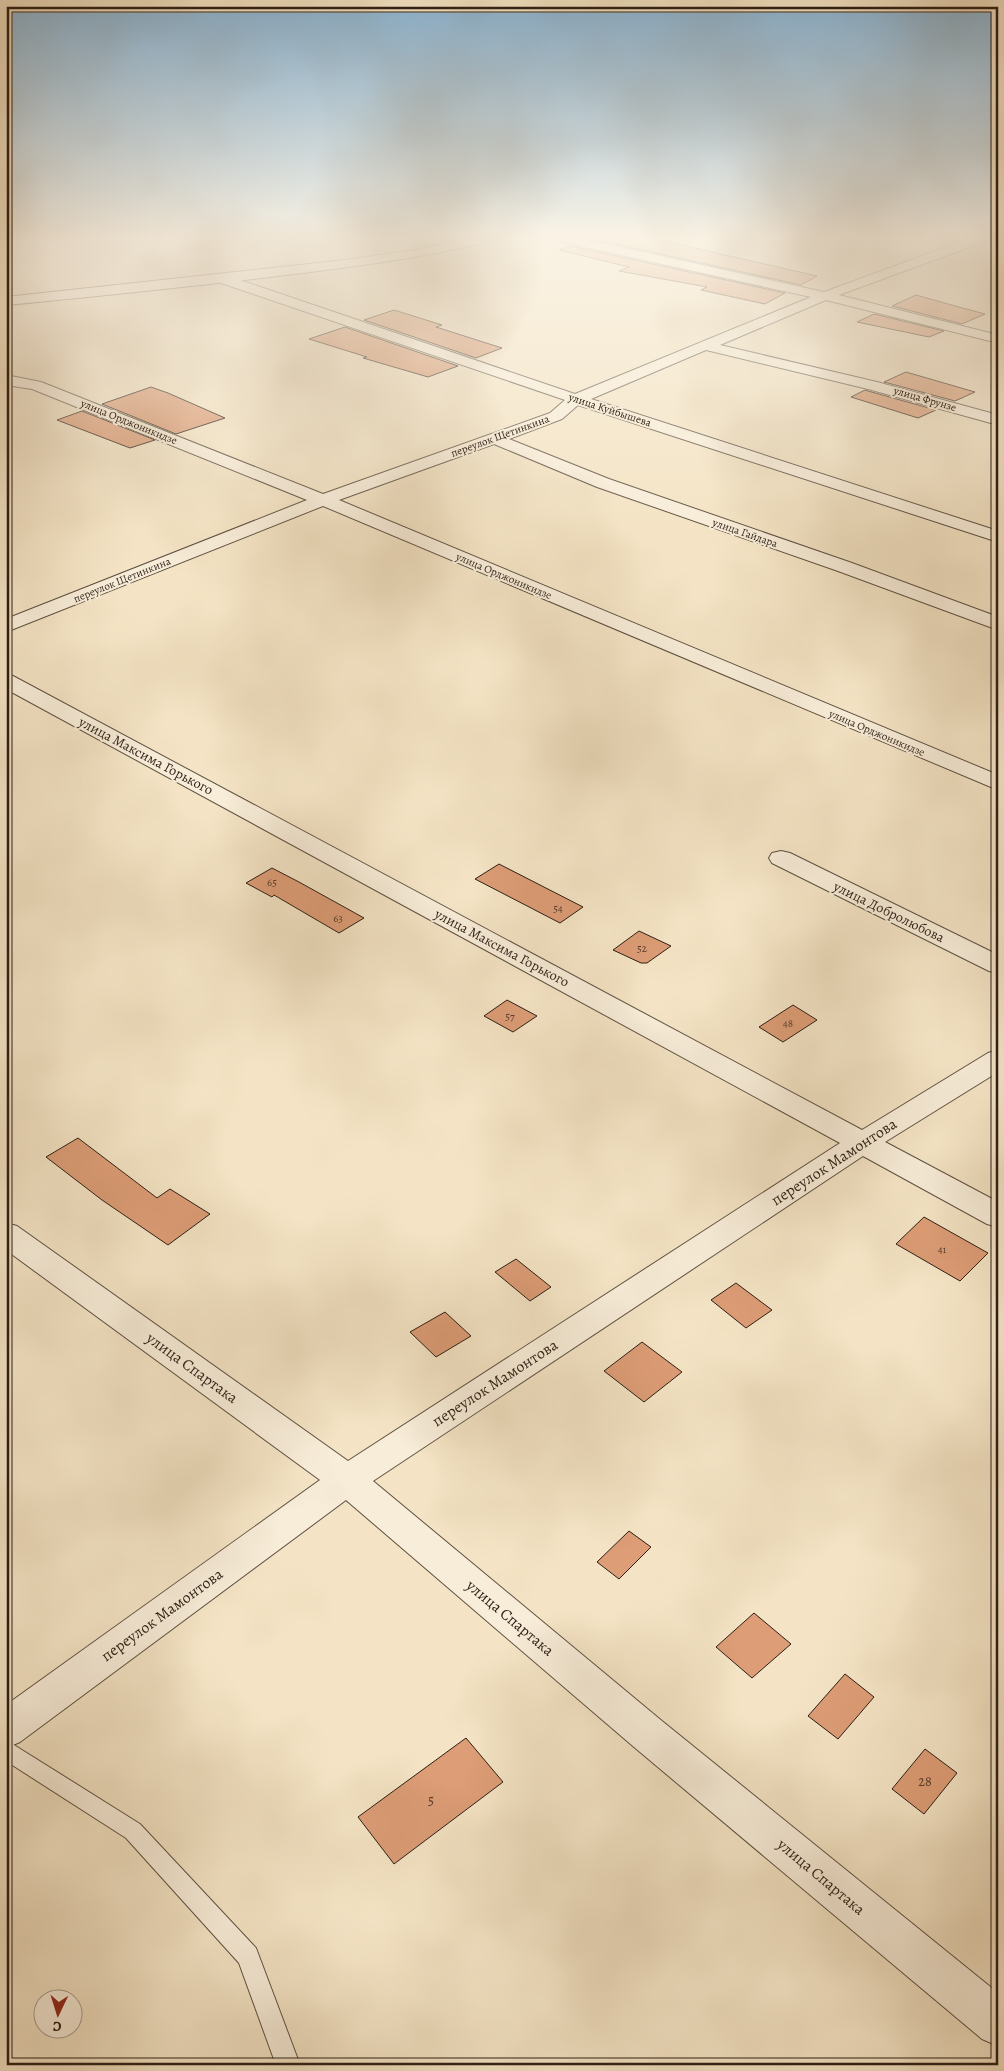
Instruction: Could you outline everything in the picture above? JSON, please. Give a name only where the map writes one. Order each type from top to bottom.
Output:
[{"type":"street","name":"улица Куйбышева","points":[[381,333],[576,399],[998,537]]},
{"type":"street","name":"переулок Щетинкина","points":[[6,626],[324,500],[556,416],[576,399],[738,333]]},
{"type":"street","points":[[972,333],[998,339]]},
{"type":"street","name":"улица Фрунзе","points":[[706,346],[872,385],[998,420]]},
{"type":"street","name":"улица Орджоникидзе","points":[[6,380],[36,385],[324,500],[998,783]]},
{"type":"street","name":"улица Гайдара","points":[[492,438],[603,483],[998,624]]},
{"type":"street","name":"улица Максима Горького","points":[[6,680],[998,1216]]},
{"type":"street","name":"улица Добролюбова","points":[[781,858],[998,965]]},
{"type":"street","name":"переулок Мамонтова","points":[[6,1729],[347,1480],[862,1143],[998,1059]]},
{"type":"street","name":"улица Спартака","points":[[6,1234],[347,1480],[648,1734],[998,2022]]},
{"type":"lane","points":[[6,1749],[133,1831],[248,1956],[288,2065]]},
{"type":"building","points":[[328,333],[361,333],[458,366],[428,377],[363,358],[367,357],[309,339]]},
{"type":"building","points":[[401,333],[454,333],[502,348],[476,358]]},
{"type":"building","points":[[908,333],[940,333],[929,337]]},
{"type":"building","points":[[906,372],[975,392],[955,401],[884,382]]},
{"type":"building","points":[[151,387],[225,418],[176,434],[102,404]]},
{"type":"building","points":[[865,390],[936,410],[918,418],[851,397]]},
{"type":"building","points":[[82,411],[155,440],[130,448],[57,420]]},
{"type":"building","points":[[499,864],[583,907],[560,923],[475,879]]},
{"type":"building","points":[[272,868],[364,918],[339,933],[274,895],[272,897],[246,883]]},
{"type":"building","points":[[639,931],[671,946],[647,963],[641,963],[613,950]]},
{"type":"building","points":[[507,1000],[537,1016],[513,1032],[484,1016]]},
{"type":"building","points":[[793,1005],[817,1020],[783,1042],[759,1027]]},
{"type":"building","points":[[78,1138],[157,1198],[170,1189],[210,1214],[168,1245],[102,1200],[46,1157]]},
{"type":"building","points":[[924,1217],[988,1253],[960,1281],[896,1244]]},
{"type":"building","points":[[516,1259],[551,1287],[530,1301],[495,1272]]},
{"type":"building","points":[[736,1283],[772,1310],[746,1328],[711,1300]]},
{"type":"building","points":[[445,1312],[471,1336],[436,1357],[410,1332]]},
{"type":"building","points":[[642,1342],[682,1372],[644,1402],[604,1371]]},
{"type":"building","points":[[629,1531],[651,1547],[619,1579],[597,1562]]},
{"type":"building","points":[[754,1613],[791,1644],[752,1678],[716,1647]]},
{"type":"building","points":[[845,1674],[874,1697],[838,1739],[808,1716]]},
{"type":"building","points":[[466,1738],[503,1782],[394,1864],[358,1817]]},
{"type":"building","points":[[925,1749],[957,1773],[924,1814],[892,1789]]}]
